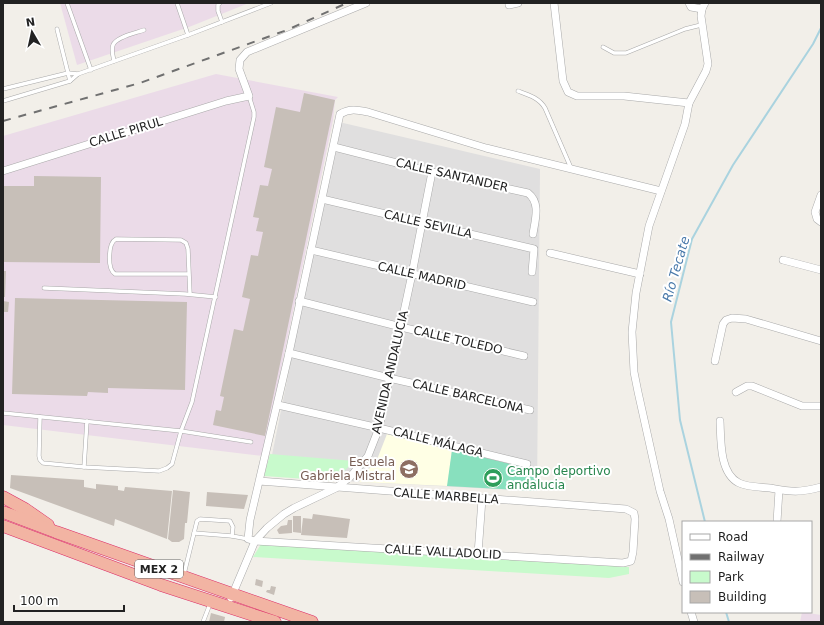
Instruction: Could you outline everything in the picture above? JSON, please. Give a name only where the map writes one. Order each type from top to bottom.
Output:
[{"type":"highway","points":[[3,497],[41,519],[56,532]]},
{"type":"highway","name":"MEX 2","points":[[3,512],[184,577],[230,600],[312,622]]},
{"type":"highway","name":"MEX 2","points":[[3,526],[161,585],[211,601],[230,600],[246,615],[275,622]]},
{"type":"street","points":[[248,96],[239,68],[240,60],[248,52],[366,3]]},
{"type":"street","points":[[509,5],[518,3]]},
{"type":"street","points":[[554,3],[563,81],[568,92],[577,96],[624,96],[689,103]]},
{"type":"street","points":[[682,578],[669,519],[655,471],[634,372],[632,332],[636,294],[649,226],[685,124],[689,103],[706,71],[708,64],[708,56],[701,25],[704,6],[691,7],[689,3]]},
{"type":"street","name":"CALLE PIRUL","points":[[3,170],[226,101],[248,96]]},
{"type":"street","points":[[252,540],[250,520],[278,405],[340,114],[346,111],[358,110],[486,148],[661,191]]},
{"type":"street","name":"CALLE SANTANDER","points":[[334,147],[432,172],[528,193],[536,205],[533,234]]},
{"type":"street","name":"AVENIDA ANDALUCIA","points":[[230,600],[252,540],[294,508],[336,488],[350,477],[368,456],[379,428],[432,172]]},
{"type":"street","points":[[821,195],[816,212],[817,219],[821,222]]},
{"type":"street","name":"CALLE SEVILLA","points":[[322,199],[534,249],[532,272]]},
{"type":"street","name":"CALLE MADRID","points":[[311,250],[533,302]]},
{"type":"street","points":[[550,253],[640,274]]},
{"type":"street","points":[[783,260],[821,270]]},
{"type":"street","name":"CALLE TOLEDO","points":[[300,302],[524,356]]},
{"type":"street","points":[[715,361],[723,324],[726,320],[732,318],[752,320],[821,341]]},
{"type":"street","name":"CALLE BARCELONA","points":[[289,353],[389,378],[530,410]]},
{"type":"street","points":[[736,392],[747,386],[752,386],[802,406],[821,406]]},
{"type":"street","name":"CALLE MÁLAGA","points":[[278,405],[527,464]]},
{"type":"street","points":[[720,421],[722,452],[728,471],[739,483],[791,492],[801,492],[821,486]]},
{"type":"street","name":"CALLE MARBELLA","points":[[260,481],[482,499],[621,508],[632,512],[636,519],[631,561]]},
{"type":"street","points":[[777,521],[779,490]]},
{"type":"street","points":[[478,554],[482,499]]},
{"type":"street","name":"CALLE VALLADOLID","points":[[252,540],[623,563],[631,561]]},
{"type":"lane","points":[[67,3],[91,70]]},
{"type":"lane","points":[[177,3],[188,35]]},
{"type":"lane","points":[[220,3],[218,5],[218,12],[222,22]]},
{"type":"lane","points":[[3,89],[68,73],[78,74],[91,70],[271,3]]},
{"type":"lane","points":[[603,47],[614,52],[626,53],[685,29],[701,25]]},
{"type":"lane","points":[[57,29],[70,81]]},
{"type":"lane","points":[[114,61],[112,50],[116,40],[144,30]]},
{"type":"lane","points":[[3,101],[70,81],[78,74]]},
{"type":"lane","points":[[518,91],[537,99],[542,103],[572,169]]},
{"type":"lane","points":[[40,417],[39,456],[43,463],[158,471],[165,470],[172,464],[181,431],[192,402],[254,117],[254,112],[248,96]]},
{"type":"lane","points":[[189,274],[115,274],[109,267],[112,241],[116,239],[181,240],[186,243],[188,249],[190,294]]},
{"type":"lane","points":[[44,288],[190,294],[216,297]]},
{"type":"lane","points":[[3,413],[181,431],[251,442]]},
{"type":"lane","points":[[84,467],[87,421]]},
{"type":"lane","points":[[184,577],[197,522],[200,520],[230,521],[233,527],[232,536]]},
{"type":"lane","points":[[194,533],[232,536],[252,540]]},
{"type":"lane","points":[[203,622],[211,601]]},
{"type":"shaded area","points":[[60,3],[249,3],[189,27],[77,65]]},
{"type":"shaded area","points":[[216,74],[338,97],[335,100],[333,120],[263,456],[3,425],[3,136]]},
{"type":"shaded area","points":[[339,122],[540,169],[537,491],[359,482],[268,475]]},
{"type":"shaded area","name":"Escuela Gabriela Mistral","points":[[387,434],[452,450],[448,486],[359,482],[378,457]]},
{"type":"shaded area","points":[[802,613],[821,615],[821,622],[800,622]]},
{"type":"green space","name":"Campo deportivo andalucia","points":[[452,450],[537,470],[537,491],[447,486]]},
{"type":"green space","points":[[270,454],[354,461],[335,481],[264,476]]},
{"type":"green space","points":[[261,544],[629,567],[629,574],[609,578],[253,557]]},
{"type":"building","points":[[304,93],[335,100],[265,436],[213,425],[216,410],[221,411],[224,397],[220,396],[234,329],[243,331],[250,299],[242,297],[251,255],[258,256],[263,232],[256,231],[259,218],[253,217],[260,185],[268,186],[272,169],[264,167],[276,107],[300,112]]},
{"type":"building","points":[[34,176],[101,177],[100,263],[3,262],[3,186],[34,186]]},
{"type":"building","points":[[3,271],[6,271],[5,297],[3,297]]},
{"type":"building","points":[[15,298],[187,302],[185,390],[108,388],[108,393],[88,392],[87,396],[12,394]]},
{"type":"building","points":[[3,301],[9,302],[8,312],[3,312]]},
{"type":"building","points":[[11,475],[84,480],[84,487],[96,489],[96,484],[118,486],[118,490],[124,491],[125,487],[172,491],[167,539],[115,519],[114,526],[10,488]]},
{"type":"building","points":[[173,490],[190,492],[184,539],[179,542],[172,542],[168,539]]},
{"type":"building","points":[[207,492],[248,495],[244,509],[206,506]]},
{"type":"building","points":[[313,514],[350,519],[347,538],[301,535],[303,518],[312,519]]},
{"type":"building","points":[[293,516],[301,516],[301,533],[293,532]]},
{"type":"building","points":[[288,520],[292,520],[292,533],[279,534],[277,530],[281,526],[287,525]]},
{"type":"building","points":[[256,579],[263,581],[262,587],[255,585]]},
{"type":"building","points":[[271,586],[276,587],[274,595],[266,592],[267,590],[270,590]]},
{"type":"building","points":[[211,613],[225,617],[224,622],[209,622]]},
{"type":"waterway","name":"Río Tecate","points":[[705,521],[680,420],[671,322],[692,239],[733,165],[813,44],[821,28]]},
{"type":"waterway","name":"Río Tecate","points":[[726,613],[729,622]]},
{"type":"railway","points":[[3,121],[140,83],[287,30],[347,3]]},
{"type":"place","name":"Escuela Gabriela Mistral","points":[[409,469]]},
{"type":"place","name":"Campo deportivo andalucia","points":[[493,478]]}]
